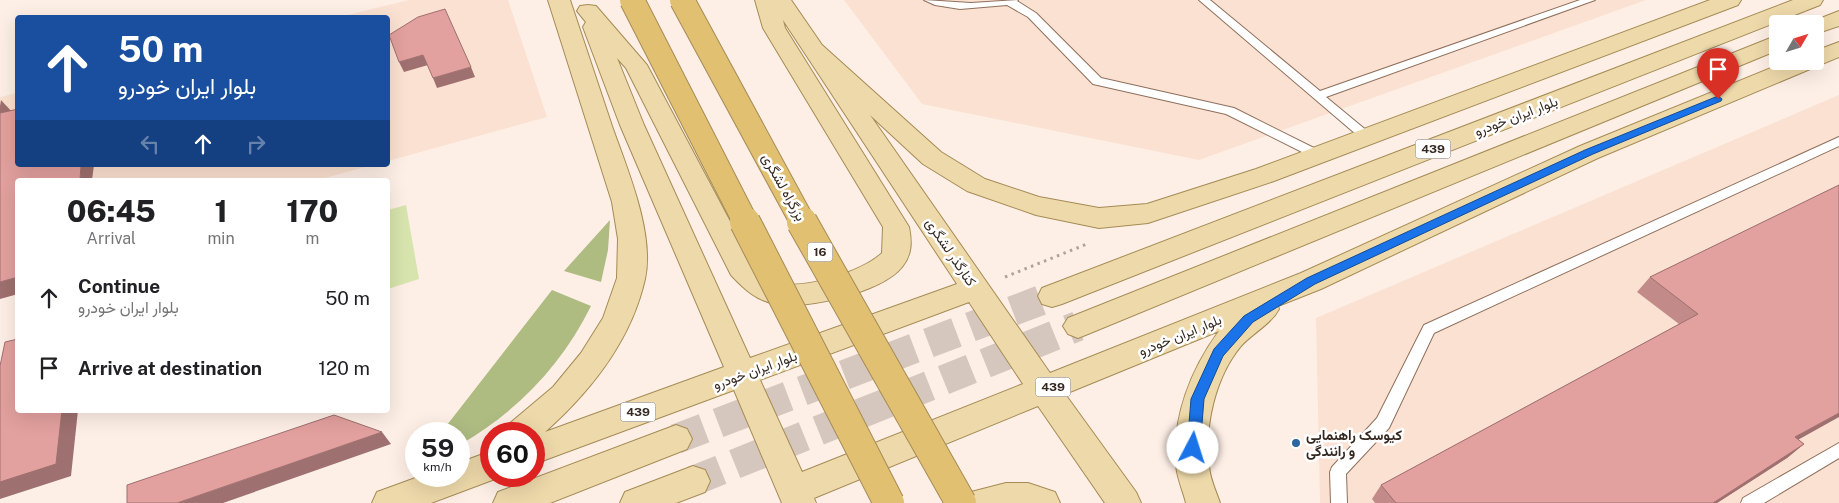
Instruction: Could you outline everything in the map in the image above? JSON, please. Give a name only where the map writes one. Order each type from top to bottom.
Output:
[{"type":"highway","points":[[632,0],[889,503]]},
{"type":"highway","name":"بزرگراه لشگری","points":[[682,0],[798,214],[961,503]]},
{"type":"main road","points":[[534,422],[564,396],[592,362],[617,320],[631,278],[632,238],[625,202],[559,0]]},
{"type":"main road","points":[[584,5],[636,65],[741,268],[758,285],[775,293],[802,295],[829,290],[869,275],[892,262],[899,245],[896,228],[774,28],[766,0]]},
{"type":"main road","name":"کنارگذر لشگری","points":[[780,0],[1044,391],[1124,503]]},
{"type":"main road","name":"439","points":[[812,48],[932,158],[976,185],[1036,206],[1099,218],[1148,213],[1320,156],[1730,0]]},
{"type":"main road","name":"بلوار ایران خودرو","points":[[1052,296],[1812,0]]},
{"type":"main road","points":[[584,5],[632,125],[796,497]]},
{"type":"main road","points":[[1824,24],[1839,18]]},
{"type":"main road","name":"بلوار ایران خودرو","points":[[1078,326],[1769,46]]},
{"type":"main road","points":[[1824,55],[1839,49]]},
{"type":"main road","name":"بلوار ایران خودرو","points":[[796,497],[1044,391],[1311,281],[1589,152],[1787,70]]},
{"type":"main road","points":[[1203,503],[1192,464],[1197,399],[1218,353],[1248,319],[1311,281]]},
{"type":"main road","name":"بلوار ایران خودرو","points":[[545,446],[976,288]]},
{"type":"main road","points":[[510,503],[676,439]]},
{"type":"main road","points":[[399,500],[480,470]]},
{"type":"main road","points":[[637,503],[692,482]]},
{"type":"main road","points":[[399,500],[424,487]]},
{"type":"main road","points":[[983,503],[1007,497],[1037,500],[1044,503]]},
{"type":"lane","points":[[929,0],[961,5],[990,5],[1011,0],[1032,16],[1097,80],[1230,111],[1320,156]]},
{"type":"lane","points":[[1204,0],[1368,138]]},
{"type":"lane","points":[[1317,96],[1590,0]]},
{"type":"lane","points":[[1339,503],[1338,472],[1383,423],[1429,330],[1839,140]]},
{"type":"lane","points":[[1748,503],[1839,450]]},
{"type":"shaded area","points":[[409,0],[508,0],[547,117],[390,160],[390,15],[347,15]]},
{"type":"shaded area","points":[[844,0],[1646,0],[1199,160],[922,104]]},
{"type":"shaded area","points":[[15,93],[15,167],[365,167],[325,178],[15,178],[15,195],[0,268],[0,97]]},
{"type":"shaded area","points":[[1839,95],[1839,503],[1320,503],[1316,318]]},
{"type":"green space","points":[[406,205],[419,279],[390,288],[390,209]]},
{"type":"green space","points":[[610,220],[608,250],[601,282],[564,271]]},
{"type":"green space","points":[[552,290],[591,306],[579,328],[552,367],[536,386],[500,418],[494,422],[480,422],[480,432],[470,438],[470,422],[449,422]]},
{"type":"building","points":[[445,9],[471,67],[433,78],[423,55],[399,62],[390,34],[418,17]]},
{"type":"building","points":[[15,110],[15,167],[81,167],[80,178],[15,178],[15,278],[0,282],[0,113]]},
{"type":"building","points":[[1839,185],[1839,413],[1795,437],[1804,444],[1713,503],[1396,503],[1381,485],[1698,314],[1650,277]]},
{"type":"building","points":[[15,340],[15,413],[62,413],[56,464],[0,482],[0,366],[5,342]]},
{"type":"building","points":[[334,415],[382,432],[177,503],[127,503],[127,485]]},
{"type":"tunnel","points":[[676,439],[1052,296]]},
{"type":"tunnel","points":[[693,481],[1078,326]]},
{"type":"place","name":"کیوسک راهنمایی و رانندگی","points":[[1296,443]]},
{"type":"route","points":[[1193,448],[1197,399],[1218,353],[1248,319],[1311,281],[1589,152],[1718,99]]}]
